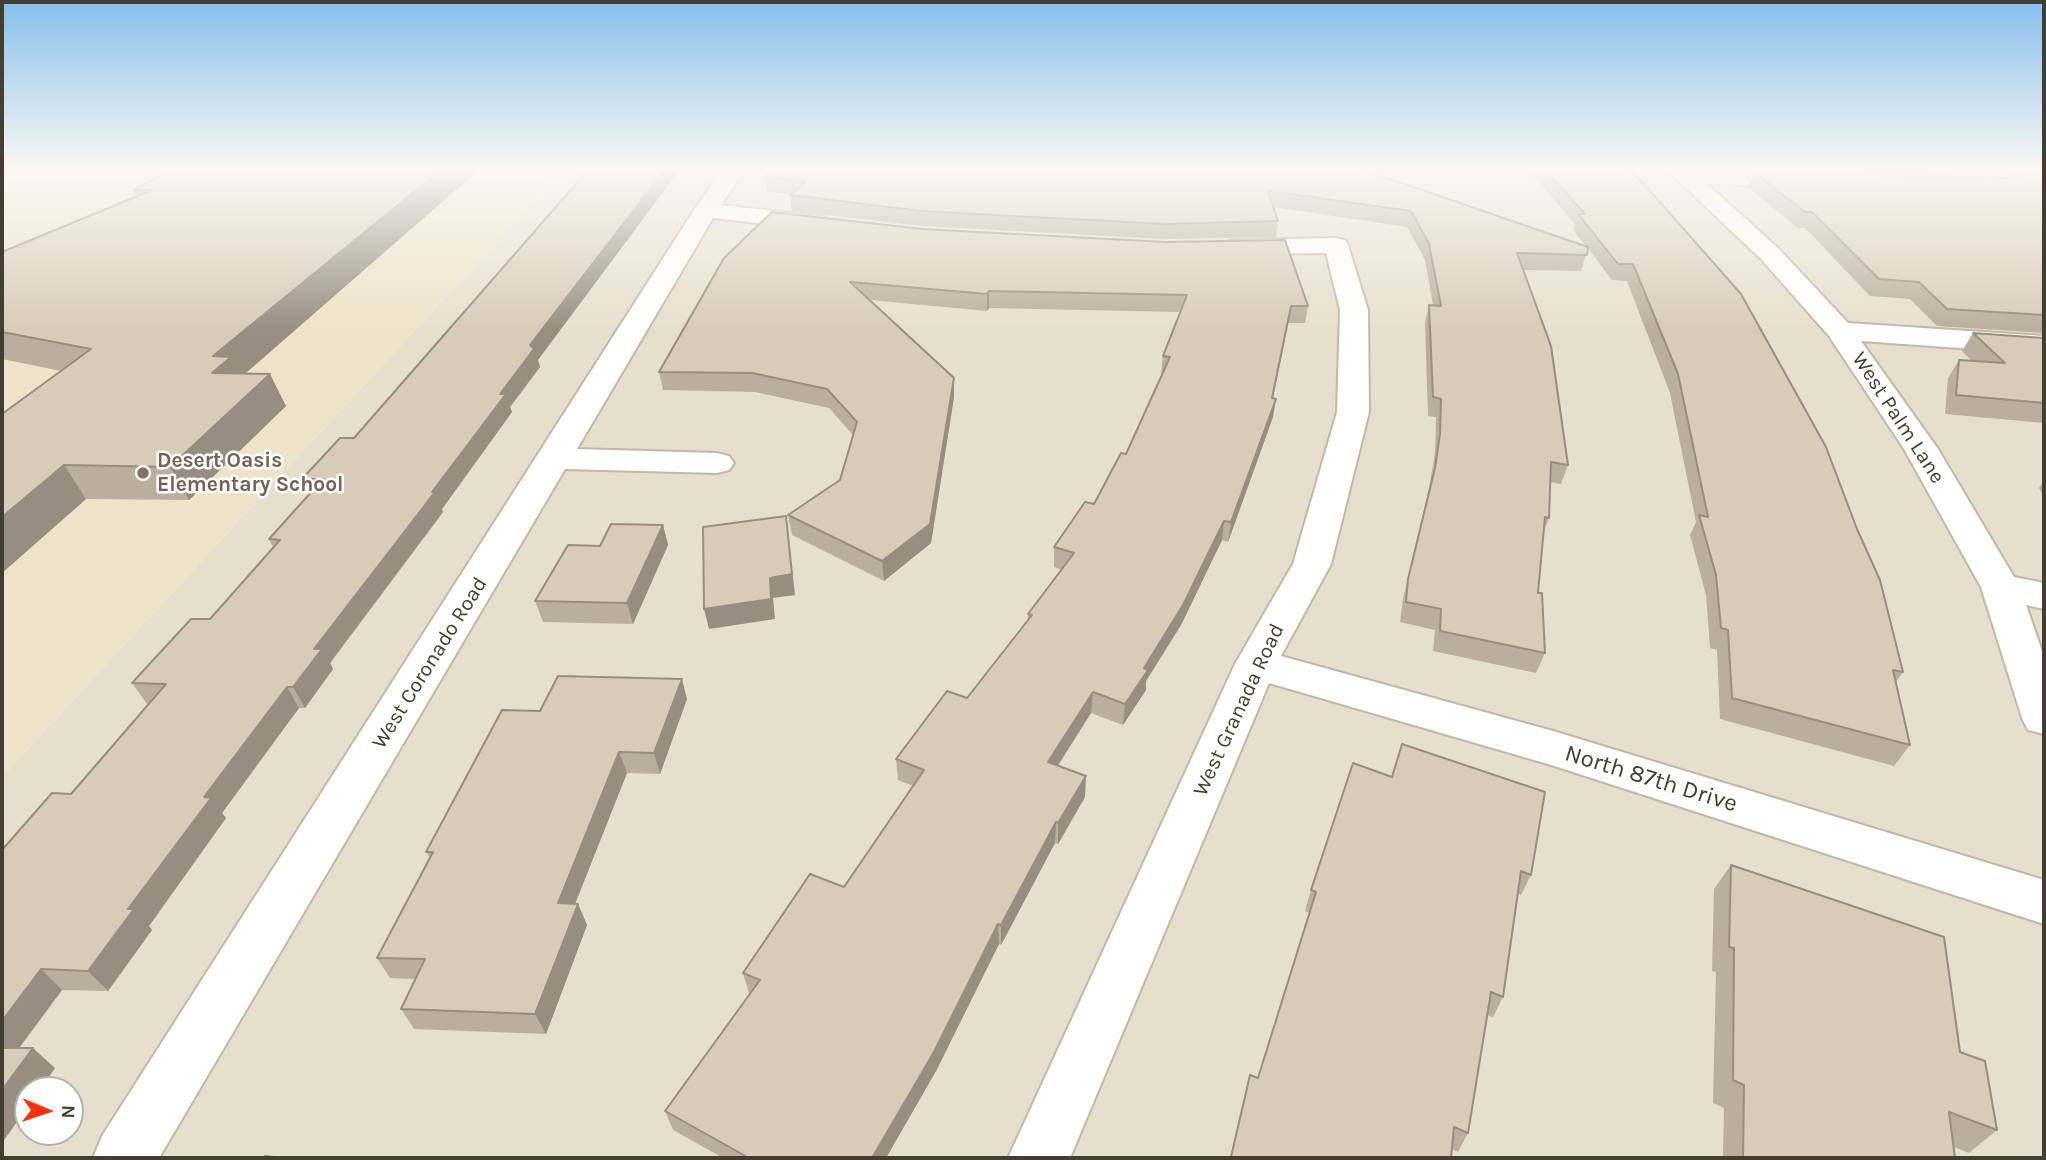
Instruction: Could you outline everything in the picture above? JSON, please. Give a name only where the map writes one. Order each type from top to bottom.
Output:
[{"type":"street","name":"West Coronado Road","points":[[124,1158],[699,222]]},
{"type":"street","points":[[809,222],[842,226]]},
{"type":"street","name":"West Palm Lane","points":[[1735,222],[1770,254],[1840,331],[1922,449],[2000,587],[2044,718]]},
{"type":"street","name":"West Granada Road","points":[[1039,1158],[1256,664],[1312,565],[1353,412],[1354,310],[1336,245],[1217,248]]},
{"type":"street","points":[[1840,331],[2044,345]]},
{"type":"street","points":[[555,459],[717,463]]},
{"type":"street","points":[[2000,587],[2044,596]]},
{"type":"street","name":"North 87th Drive","points":[[1256,664],[1553,748],[2044,902]]},
{"type":"shaded area","name":"Desert Oasis Elementary School","points":[[2,222],[515,222],[2,777]]},
{"type":"shaded area","points":[[515,222],[2044,222],[2044,1158],[2,1158],[2,777]]},
{"type":"building","points":[[74,222],[377,222],[213,356],[231,357],[212,373],[270,374],[170,467],[64,465],[2,517],[2,414],[91,349],[2,332],[2,252]]},
{"type":"building","points":[[543,222],[624,222],[530,345],[534,349],[500,394],[506,394],[432,492],[435,492],[314,649],[322,649],[293,687],[287,687],[204,797],[211,798],[128,909],[134,909],[88,971],[41,969],[2,1021],[2,850],[52,793],[71,794],[166,684],[132,683],[191,619],[210,619],[280,540],[269,539],[323,479],[302,479],[340,438],[354,438]]},
{"type":"building","points":[[761,222],[861,222],[922,229],[1165,242],[1285,240],[1308,306],[1291,306],[1272,398],[1276,399],[1231,522],[1224,521],[1183,605],[1144,668],[1148,670],[1125,704],[1093,692],[1048,762],[1086,776],[1058,823],[1056,822],[1001,925],[998,924],[934,1052],[872,1158],[749,1158],[665,1111],[760,980],[743,973],[810,874],[844,887],[924,770],[896,759],[947,691],[967,698],[1032,615],[1028,614],[1074,553],[1054,547],[1085,502],[1094,504],[1121,453],[1126,454],[1170,357],[1163,356],[1187,295],[989,291],[987,294],[850,282],[954,378],[930,524],[882,561],[788,515],[840,480],[857,422],[827,389],[752,373],[659,372],[724,258]]},
{"type":"building","points":[[1130,222],[1235,222],[1165,224]]},
{"type":"building","points":[[1417,222],[1516,222],[1588,247],[1587,255],[1517,253],[1551,346],[1568,465],[1551,462],[1549,518],[1545,517],[1538,593],[1542,593],[1545,653],[1440,631],[1441,609],[1406,602],[1408,579],[1435,468],[1440,434],[1441,399],[1433,397],[1429,305],[1441,306],[1429,244]]},
{"type":"building","points":[[1585,222],[1678,222],[1741,294],[1826,447],[1857,529],[1880,580],[1903,672],[1893,670],[1910,745],[1732,698],[1728,630],[1721,628],[1716,575],[1699,515],[1708,517],[1678,374],[1633,264],[1618,264]]},
{"type":"building","points":[[1822,222],[2044,222],[2044,315],[1947,309],[1919,282],[1879,279]]},
{"type":"building","points":[[1973,333],[2044,338],[2044,403],[1956,395],[1959,360],[2005,363]]},
{"type":"building","points":[[786,516],[792,574],[770,578],[771,599],[704,609],[703,527]]},
{"type":"building","points":[[611,524],[663,525],[627,603],[535,601],[568,545],[600,546]]},
{"type":"building","points":[[558,676],[682,679],[654,753],[619,752],[558,903],[578,904],[535,1014],[401,1009],[425,959],[377,958],[433,852],[426,852],[502,710],[540,711]]},
{"type":"building","points":[[1402,744],[1545,792],[1531,875],[1521,871],[1503,997],[1491,992],[1468,1133],[1454,1127],[1451,1158],[1231,1157],[1250,1075],[1258,1078],[1316,892],[1311,890],[1353,763],[1392,777]]},
{"type":"building","points":[[1731,865],[1944,937],[1960,1052],[1985,1061],[1997,1130],[1949,1112],[1955,1158],[1743,1158],[1744,1085],[1733,1080],[1734,948],[1729,947]]},
{"type":"building","points":[[2,1048],[33,1048],[2,1090]]},
{"type":"place","name":"Desert Oasis Elementary School","points":[[143,473]]}]
